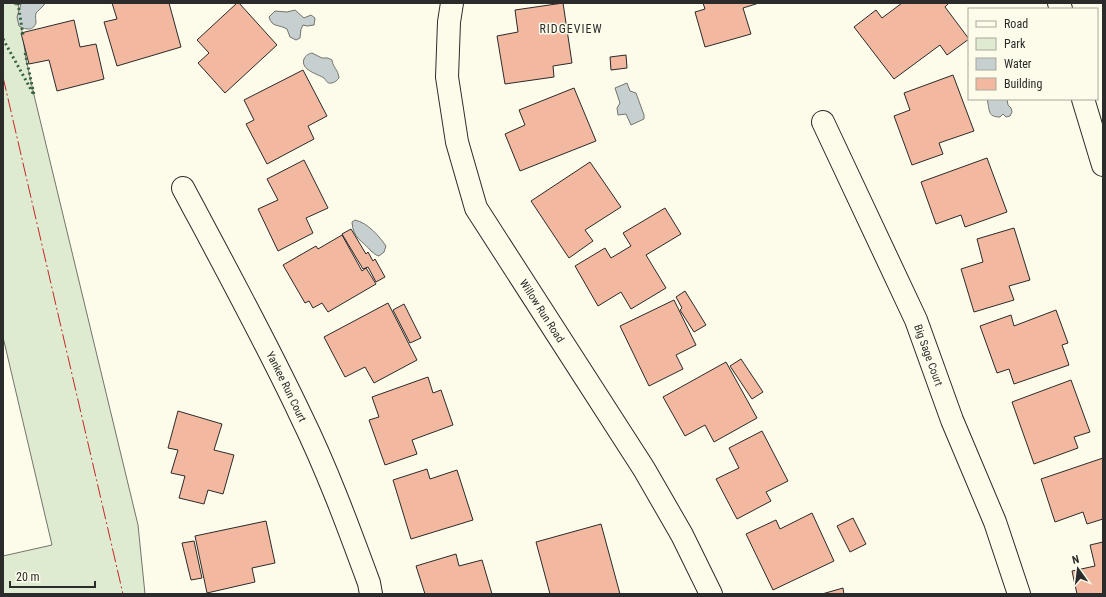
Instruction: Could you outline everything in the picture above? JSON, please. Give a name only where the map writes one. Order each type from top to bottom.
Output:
[{"type":"street","name":"Willow Run Road","points":[[452,3],[449,22],[448,77],[457,142],[476,208],[644,469],[682,535],[711,594]]},
{"type":"street","points":[[1083,100],[1103,165]]},
{"type":"street","name":"Big Sage Court","points":[[823,122],[916,320],[952,420],[995,522],[1019,594]]},
{"type":"street","name":"Yankee Run Court","points":[[183,188],[257,327],[301,415],[341,507],[369,583],[370,594]]},
{"type":"green space","points":[[3,3],[18,3],[26,59],[34,95],[138,525],[145,594],[3,594],[3,556],[52,545],[3,337]]},
{"type":"water","points":[[14,3],[45,3],[36,13],[36,23],[33,28],[26,29],[19,26],[17,17],[21,4],[15,5]]},
{"type":"water","points":[[295,10],[304,18],[311,15],[315,18],[314,25],[303,25],[300,38],[296,40],[290,37],[287,29],[272,23],[269,17],[275,11],[287,12]]},
{"type":"water","points":[[312,53],[322,58],[332,60],[339,78],[336,81],[328,83],[324,78],[307,69],[303,63],[304,59],[307,55]]},
{"type":"water","points":[[627,83],[630,91],[636,93],[644,115],[644,119],[631,125],[626,114],[618,115],[617,108],[620,103],[615,88]]},
{"type":"water","points":[[987,100],[1007,100],[1012,112],[1010,116],[1006,117],[1003,114],[1000,117],[996,117],[990,112]]},
{"type":"water","points":[[355,220],[369,227],[377,234],[386,246],[384,252],[379,256],[371,251],[356,236],[352,222]]},
{"type":"building","points":[[112,3],[169,3],[181,47],[117,66],[104,22],[117,19]]},
{"type":"building","points":[[237,3],[239,3],[277,45],[225,93],[198,63],[209,53],[197,40]]},
{"type":"building","points":[[563,3],[572,63],[553,66],[554,77],[505,84],[497,36],[518,32],[515,10]]},
{"type":"building","points":[[703,3],[759,3],[743,8],[751,34],[705,47],[695,12],[705,9]]},
{"type":"building","points":[[902,3],[949,3],[945,7],[968,40],[947,55],[940,45],[894,79],[854,27],[876,10],[882,18]]},
{"type":"building","points":[[74,20],[80,47],[96,44],[104,79],[57,91],[49,60],[29,64],[21,33]]},
{"type":"building","points":[[626,55],[627,68],[611,70],[610,57]]},
{"type":"building","points":[[303,70],[327,116],[308,126],[314,139],[267,164],[246,124],[254,120],[244,100]]},
{"type":"building","points":[[953,75],[974,131],[939,143],[943,154],[912,165],[894,116],[910,110],[904,93]]},
{"type":"building","points":[[574,88],[596,141],[520,171],[505,134],[525,125],[519,110]]},
{"type":"building","points":[[987,158],[1007,212],[965,227],[961,215],[936,224],[921,182]]},
{"type":"building","points":[[304,160],[328,208],[306,218],[313,233],[278,251],[258,209],[278,200],[267,179]]},
{"type":"building","points":[[590,162],[621,207],[585,230],[593,241],[569,258],[531,201]]},
{"type":"building","points":[[665,208],[681,234],[646,255],[666,288],[631,309],[621,292],[598,306],[575,266],[605,248],[611,258],[631,246],[623,233]]},
{"type":"building","points":[[1014,228],[1030,280],[1009,286],[1014,300],[974,312],[961,269],[983,262],[977,239]]},
{"type":"building","points":[[351,229],[366,254],[368,252],[373,261],[375,259],[385,277],[376,282],[368,267],[363,269],[342,234]]},
{"type":"building","points":[[342,235],[362,271],[366,268],[376,284],[328,312],[322,303],[313,308],[309,301],[305,303],[283,265],[316,246],[318,249]]},
{"type":"building","points":[[685,291],[706,325],[694,332],[680,310],[682,308],[676,297]]},
{"type":"building","points":[[674,300],[696,345],[676,355],[683,369],[649,386],[620,326]]},
{"type":"building","points":[[388,303],[417,360],[374,383],[365,367],[345,377],[324,337]]},
{"type":"building","points":[[404,304],[421,338],[410,343],[393,310]]},
{"type":"building","points":[[1056,310],[1068,343],[1062,345],[1069,365],[1014,384],[1009,369],[997,373],[980,326],[1011,315],[1014,326]]},
{"type":"building","points":[[741,359],[763,392],[752,399],[730,366]]},
{"type":"building","points":[[726,362],[757,418],[714,442],[705,425],[685,436],[663,397]]},
{"type":"building","points":[[428,377],[433,393],[441,390],[453,425],[412,440],[417,454],[385,465],[369,420],[379,417],[372,397]]},
{"type":"building","points":[[1071,380],[1090,432],[1074,437],[1078,448],[1034,464],[1012,402]]},
{"type":"building","points":[[178,411],[222,424],[214,450],[234,455],[223,494],[208,490],[204,504],[179,498],[185,476],[171,473],[178,450],[168,448]]},
{"type":"building","points":[[762,431],[788,481],[766,492],[771,501],[737,519],[716,479],[739,468],[729,448]]},
{"type":"building","points":[[1103,458],[1103,519],[1087,524],[1083,512],[1055,522],[1041,479]]},
{"type":"building","points":[[427,469],[430,479],[457,470],[473,520],[411,539],[393,480]]},
{"type":"building","points":[[812,513],[834,561],[773,590],[746,534],[776,520],[780,529]]},
{"type":"building","points":[[853,518],[866,544],[850,552],[837,526]]},
{"type":"building","points":[[266,521],[275,563],[252,568],[255,582],[207,593],[195,536]]},
{"type":"building","points":[[601,524],[620,594],[550,594],[536,542]]},
{"type":"building","points":[[194,541],[202,578],[191,580],[182,543]]},
{"type":"building","points":[[1103,542],[1103,594],[1077,594],[1072,571],[1095,566],[1090,545]]},
{"type":"building","points":[[456,554],[459,566],[482,560],[492,594],[425,594],[416,566]]},
{"type":"building","points":[[843,588],[844,594],[822,594]]},
{"type":"hedge","points":[[18,3],[23,35]]},
{"type":"hedge","points":[[3,39],[34,95],[25,52]]},
{"type":"power","points":[[3,77],[123,594]]},
{"type":"district","name":"RIDGEVIEW","points":[[571,29]]}]
